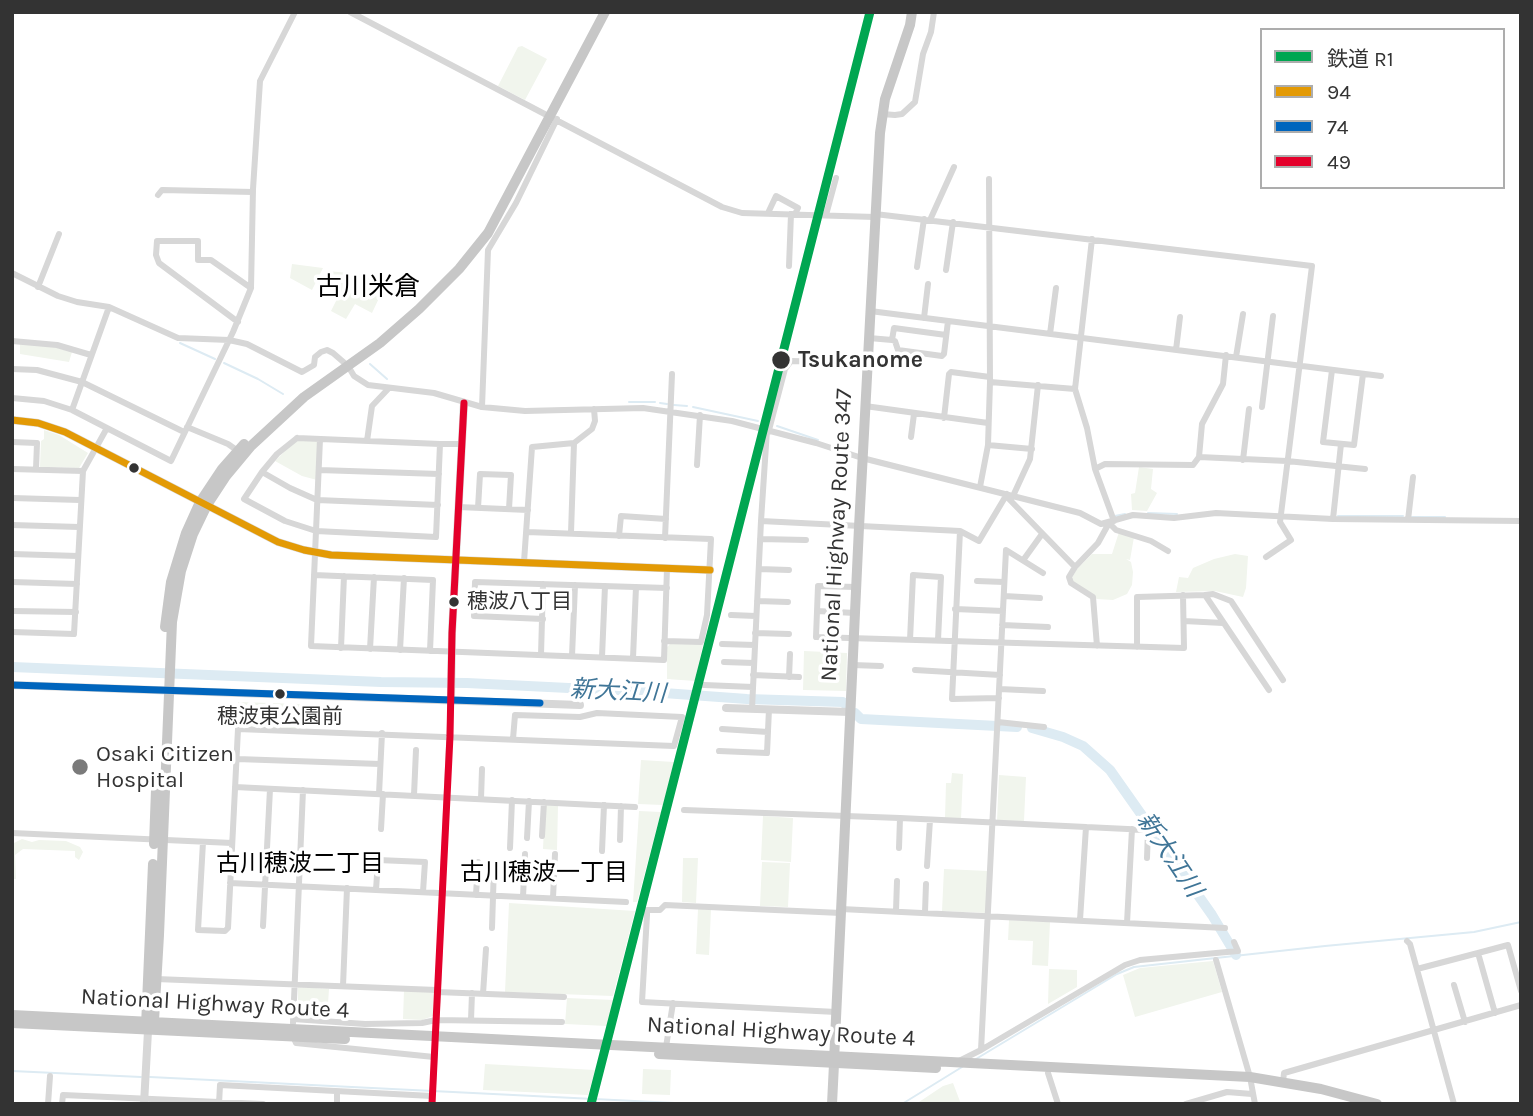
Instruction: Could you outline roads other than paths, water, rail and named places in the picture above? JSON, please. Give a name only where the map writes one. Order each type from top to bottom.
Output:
[{"type":"highway","points":[[149,1024],[166,612],[176,559],[222,469],[258,430],[380,343],[459,269],[481,242],[554,118],[605,12]]},
{"type":"highway","name":"National Highway Route 347","points":[[834,1059],[868,338],[882,114],[912,12]]},
{"type":"highway","points":[[204,503],[251,446],[304,397]]},
{"type":"highway","points":[[149,1024],[156,979],[158,840]]},
{"type":"highway","name":"National Highway Route 4","points":[[12,1014],[149,1024]]},
{"type":"highway","name":"National Highway Route 4","points":[[12,1023],[293,1028],[613,1048],[962,1065],[1251,1085],[1353,1104]]},
{"type":"highway","name":"National Highway Route 4","points":[[613,1048],[666,1047],[834,1059]]},
{"type":"highway","name":"National Highway Route 4","points":[[962,1065],[1251,1085],[1283,1082],[1377,1104]]},
{"type":"main road","points":[[832,1104],[834,1059]]},
{"type":"street","points":[[12,398],[44,401],[72,410],[171,461],[238,322],[251,288],[253,192],[260,81],[295,12]]},
{"type":"street","points":[[350,12],[722,206],[742,213],[875,215],[927,219],[1312,266],[1280,522],[1291,540],[1266,557]]},
{"type":"street","points":[[882,114],[902,114],[915,102],[921,61],[931,32],[934,12]]},
{"type":"street","points":[[482,407],[488,250],[516,203],[554,118]]},
{"type":"street","points":[[917,267],[927,219],[954,167]]},
{"type":"street","points":[[825,215],[836,178]]},
{"type":"street","points":[[980,487],[988,445],[990,380],[989,179]]},
{"type":"street","points":[[158,195],[162,190],[253,192]]},
{"type":"street","points":[[768,213],[776,196],[798,208],[793,214],[789,266]]},
{"type":"street","points":[[946,270],[953,222]]},
{"type":"street","points":[[38,286],[59,234]]},
{"type":"street","points":[[1092,239],[1075,389],[1111,522],[1116,530],[1151,541],[1168,551]]},
{"type":"street","points":[[238,322],[159,263],[156,255],[157,241],[198,241],[198,260],[211,260],[251,288]]},
{"type":"street","points":[[12,273],[68,300],[109,307],[178,338],[229,340],[247,344],[302,372],[314,365],[321,352],[327,351],[333,353],[360,381],[368,385],[434,393],[482,407],[525,411],[643,408],[700,415],[768,430],[862,458],[1080,513],[1101,524],[1133,515],[1174,517],[1216,513],[1333,519],[1521,521]]},
{"type":"street","points":[[925,318],[928,284]]},
{"type":"street","points":[[1050,334],[1056,288]]},
{"type":"street","points":[[72,410],[109,307]]},
{"type":"street","points":[[870,310],[1381,376]]},
{"type":"street","points":[[1236,357],[1242,314]]},
{"type":"street","points":[[1262,407],[1273,316]]},
{"type":"street","points":[[1176,350],[1180,317]]},
{"type":"street","points":[[868,338],[895,341],[898,350],[942,356],[948,321]]},
{"type":"street","points":[[892,340],[894,328],[946,335]]},
{"type":"street","points":[[12,341],[57,345],[91,355]]},
{"type":"street","points":[[1095,469],[1105,464],[1193,465],[1199,457],[1202,424],[1223,384],[1226,355]]},
{"type":"street","points":[[752,706],[768,430],[785,369],[791,361],[867,363]]},
{"type":"street","points":[[12,369],[37,370],[82,382],[186,430],[228,444],[238,451]]},
{"type":"street","points":[[1332,370],[1323,442],[1354,445],[1363,374]]},
{"type":"street","points":[[944,418],[948,374],[951,372],[990,380],[1075,389]]},
{"type":"street","points":[[665,538],[672,374]]},
{"type":"street","points":[[761,521],[960,531],[979,541],[1027,467],[1032,449],[1038,386]]},
{"type":"street","points":[[367,441],[372,406],[388,387]]},
{"type":"street","points":[[436,1030],[464,403]]},
{"type":"street","points":[[865,406],[988,423]]},
{"type":"street","points":[[1243,460],[1249,409]]},
{"type":"street","points":[[524,562],[532,447],[574,443],[592,429],[595,421],[594,410]]},
{"type":"street","points":[[911,437],[914,414]]},
{"type":"street","points":[[697,466],[700,415]]},
{"type":"street","points":[[12,420],[52,426],[278,542],[315,552],[331,555],[709,570]]},
{"type":"street","points":[[12,632],[74,634],[83,471],[107,428]]},
{"type":"street","points":[[440,444],[436,537],[316,531],[285,521],[244,499],[262,472],[291,440],[297,438],[461,444]]},
{"type":"street","points":[[320,439],[312,646],[664,660],[667,568]]},
{"type":"street","points":[[12,442],[37,443],[36,469]]},
{"type":"street","points":[[571,533],[574,443]]},
{"type":"street","points":[[1333,519],[1341,444]]},
{"type":"street","points":[[988,445],[1032,449]]},
{"type":"street","points":[[1199,457],[1287,461],[1365,469]]},
{"type":"street","points":[[12,469],[83,471]]},
{"type":"street","points":[[319,470],[439,474]]},
{"type":"street","points":[[262,472],[317,500],[438,505]]},
{"type":"street","points":[[478,508],[480,474],[511,475],[509,509]]},
{"type":"street","points":[[1408,520],[1413,477]]},
{"type":"street","points":[[1010,495],[1042,534],[1075,567]]},
{"type":"street","points":[[12,498],[80,499]]},
{"type":"street","points":[[458,507],[527,510]]},
{"type":"street","points":[[619,536],[621,516],[666,519]]},
{"type":"street","points":[[1097,646],[1095,601],[1070,583],[1071,571],[1098,543],[1111,522]]},
{"type":"street","points":[[12,525],[79,527]]},
{"type":"street","points":[[960,531],[952,699],[999,699]]},
{"type":"street","points":[[527,532],[711,539],[707,615],[701,642],[664,641]]},
{"type":"street","points":[[1024,559],[1042,534]]},
{"type":"street","points":[[760,539],[806,540]]},
{"type":"street","points":[[981,1050],[1006,550],[1024,559],[1042,573]]},
{"type":"street","points":[[12,554],[78,556]]},
{"type":"street","points":[[759,569],[789,570]]},
{"type":"street","points":[[314,575],[433,580],[430,651]]},
{"type":"street","points":[[910,640],[913,575],[941,577],[938,640]]},
{"type":"street","points":[[341,648],[344,576]]},
{"type":"street","points":[[370,649],[374,577]]},
{"type":"street","points":[[400,650],[404,578]]},
{"type":"street","points":[[977,581],[1004,582]]},
{"type":"street","points":[[12,582],[77,584]]},
{"type":"street","points":[[542,619],[474,616],[475,582],[667,588]]},
{"type":"street","points":[[541,655],[544,584]]},
{"type":"street","points":[[572,656],[575,585]]},
{"type":"street","points":[[602,657],[605,586]]},
{"type":"street","points":[[856,587],[818,586],[816,637],[1184,648],[1183,595]]},
{"type":"street","points":[[633,658],[636,587]]},
{"type":"street","points":[[1136,647],[1137,597],[1205,595],[1226,598],[1283,680]]},
{"type":"street","points":[[1205,595],[1269,690]]},
{"type":"street","points":[[1004,596],[1040,598]]},
{"type":"street","points":[[757,601],[788,602]]},
{"type":"street","points":[[955,609],[1003,611]]},
{"type":"street","points":[[12,611],[76,612]]},
{"type":"street","points":[[817,611],[855,613]]},
{"type":"street","points":[[731,615],[756,616]]},
{"type":"street","points":[[1184,621],[1225,625],[1242,618]]},
{"type":"street","points":[[1002,625],[1048,627]]},
{"type":"street","points":[[755,633],[789,634]]},
{"type":"street","points":[[722,644],[755,645]]},
{"type":"street","points":[[789,677],[790,654]]},
{"type":"street","points":[[724,662],[754,663]]},
{"type":"street","points":[[852,665],[881,666]]},
{"type":"street","points":[[915,670],[1000,675]]},
{"type":"street","points":[[753,675],[799,677]]},
{"type":"street","points":[[12,685],[165,685],[451,695],[580,705],[580,717]]},
{"type":"street","points":[[704,685],[753,690]]},
{"type":"street","points":[[999,690],[1043,691]]},
{"type":"street","points":[[726,708],[752,706],[850,712]]},
{"type":"street","points":[[719,751],[767,754],[769,709]]},
{"type":"street","points":[[203,842],[198,930],[225,931],[228,928],[238,729],[674,746],[682,717],[597,713],[580,717],[515,715],[513,739]]},
{"type":"street","points":[[997,724],[1044,727]]},
{"type":"street","points":[[722,729],[768,732]]},
{"type":"street","points":[[381,829],[382,733]]},
{"type":"street","points":[[414,795],[416,750]]},
{"type":"street","points":[[237,759],[380,765]]},
{"type":"street","points":[[481,799],[482,769]]},
{"type":"street","points":[[235,787],[635,807]]},
{"type":"street","points":[[263,926],[270,789]]},
{"type":"street","points":[[303,790],[293,1028],[296,1044],[434,1053],[432,1104]]},
{"type":"street","points":[[510,848],[512,800]]},
{"type":"street","points":[[527,838],[529,801]]},
{"type":"street","points":[[542,836],[544,802]]},
{"type":"street","points":[[602,851],[604,805]]},
{"type":"street","points":[[620,840],[621,806]]},
{"type":"street","points":[[684,810],[1149,830],[1147,858]]},
{"type":"street","points":[[899,848],[900,818]]},
{"type":"street","points":[[927,866],[930,820]]},
{"type":"street","points":[[1080,920],[1086,827]]},
{"type":"street","points":[[1127,923],[1132,830]]},
{"type":"street","points":[[12,833],[232,843]]},
{"type":"street","points":[[523,897],[525,854]]},
{"type":"street","points":[[553,898],[555,855]]},
{"type":"street","points":[[376,890],[378,860],[425,862],[423,892]]},
{"type":"street","points":[[476,895],[478,862]]},
{"type":"street","points":[[492,928],[494,866]]},
{"type":"street","points":[[896,911],[897,881]]},
{"type":"street","points":[[230,883],[626,902]]},
{"type":"street","points":[[925,912],[926,884]]},
{"type":"street","points":[[342,986],[347,888]]},
{"type":"street","points":[[836,1012],[642,1002],[647,910],[660,910],[665,905],[896,911],[1222,928]]},
{"type":"street","points":[[1407,941],[1454,1104]]},
{"type":"street","points":[[1417,970],[1508,945],[1521,991]]},
{"type":"street","points":[[962,1065],[981,1050],[1125,965],[1140,960],[1224,951],[1236,947]]},
{"type":"street","points":[[483,994],[486,948]]},
{"type":"street","points":[[1478,953],[1495,1013]]},
{"type":"street","points":[[1216,960],[1255,1104]]},
{"type":"street","points":[[156,979],[564,997]]},
{"type":"street","points":[[1454,985],[1465,1022]]},
{"type":"street","points":[[471,1020],[472,993]]},
{"type":"street","points":[[666,1047],[673,1003]]},
{"type":"street","points":[[1283,1082],[1284,1073],[1521,1005]]},
{"type":"street","points":[[293,1028],[422,1023],[436,1020],[562,1022]]},
{"type":"street","points":[[144,1101],[149,1024]]},
{"type":"street","points":[[1048,1073],[1058,1104]]},
{"type":"street","points":[[48,1104],[50,1076]]},
{"type":"street","points":[[219,1102],[220,1085],[337,1092],[433,1092]]},
{"type":"street","points":[[1189,1103],[1251,1085]]},
{"type":"street","points":[[337,1092],[337,1104]]},
{"type":"street","points":[[62,1104],[63,1095],[144,1101],[263,1104]]},
{"type":"waterway","points":[[180,343],[215,359]]},
{"type":"waterway","points":[[224,363],[283,394]]},
{"type":"waterway","points":[[370,364],[387,379]]},
{"type":"waterway","points":[[629,402],[655,402]]},
{"type":"waterway","points":[[660,403],[667,404]]},
{"type":"waterway","points":[[674,405],[687,406]]},
{"type":"waterway","points":[[693,407],[758,421]]},
{"type":"waterway","points":[[777,426],[818,440]]},
{"type":"waterway","points":[[1148,513],[1177,514]]},
{"type":"waterway","points":[[1115,516],[1125,514]]},
{"type":"waterway","points":[[1338,516],[1403,516]]},
{"type":"waterway","points":[[1412,517],[1445,517]]},
{"type":"waterway","name":"新大江川","points":[[12,667],[467,683],[843,702],[846,705]]},
{"type":"waterway","name":"新大江川","points":[[855,713],[861,719],[1017,727]]},
{"type":"waterway","name":"新大江川","points":[[1032,728],[1083,746],[1110,770],[1212,915],[1236,955]]},
{"type":"waterway","name":"新大江川","points":[[976,1059],[1117,974],[1134,967],[1474,932],[1521,922]]},
{"type":"waterway","points":[[902,1104],[962,1067]]},
{"type":"waterway","points":[[12,1071],[141,1077]]},
{"type":"waterway","points":[[150,1077],[695,1104]]},
{"type":"rail line","name":"R1","points":[[591,1104],[870,12]]},
{"type":"place","name":"Tsukanome","points":[[781,360]]},
{"type":"place","name":"穂波八丁目","points":[[454,602]]},
{"type":"place","name":"穂波東公園前","points":[[280,694]]},
{"type":"place","name":"Osaki Citizen Hospital","points":[[80,767]]},
{"type":"district","name":"古川米倉","points":[[368,288]]},
{"type":"district","name":"古川穂波二丁目","points":[[300,864]]},
{"type":"district","name":"古川穂波一丁目","points":[[544,873]]}]
